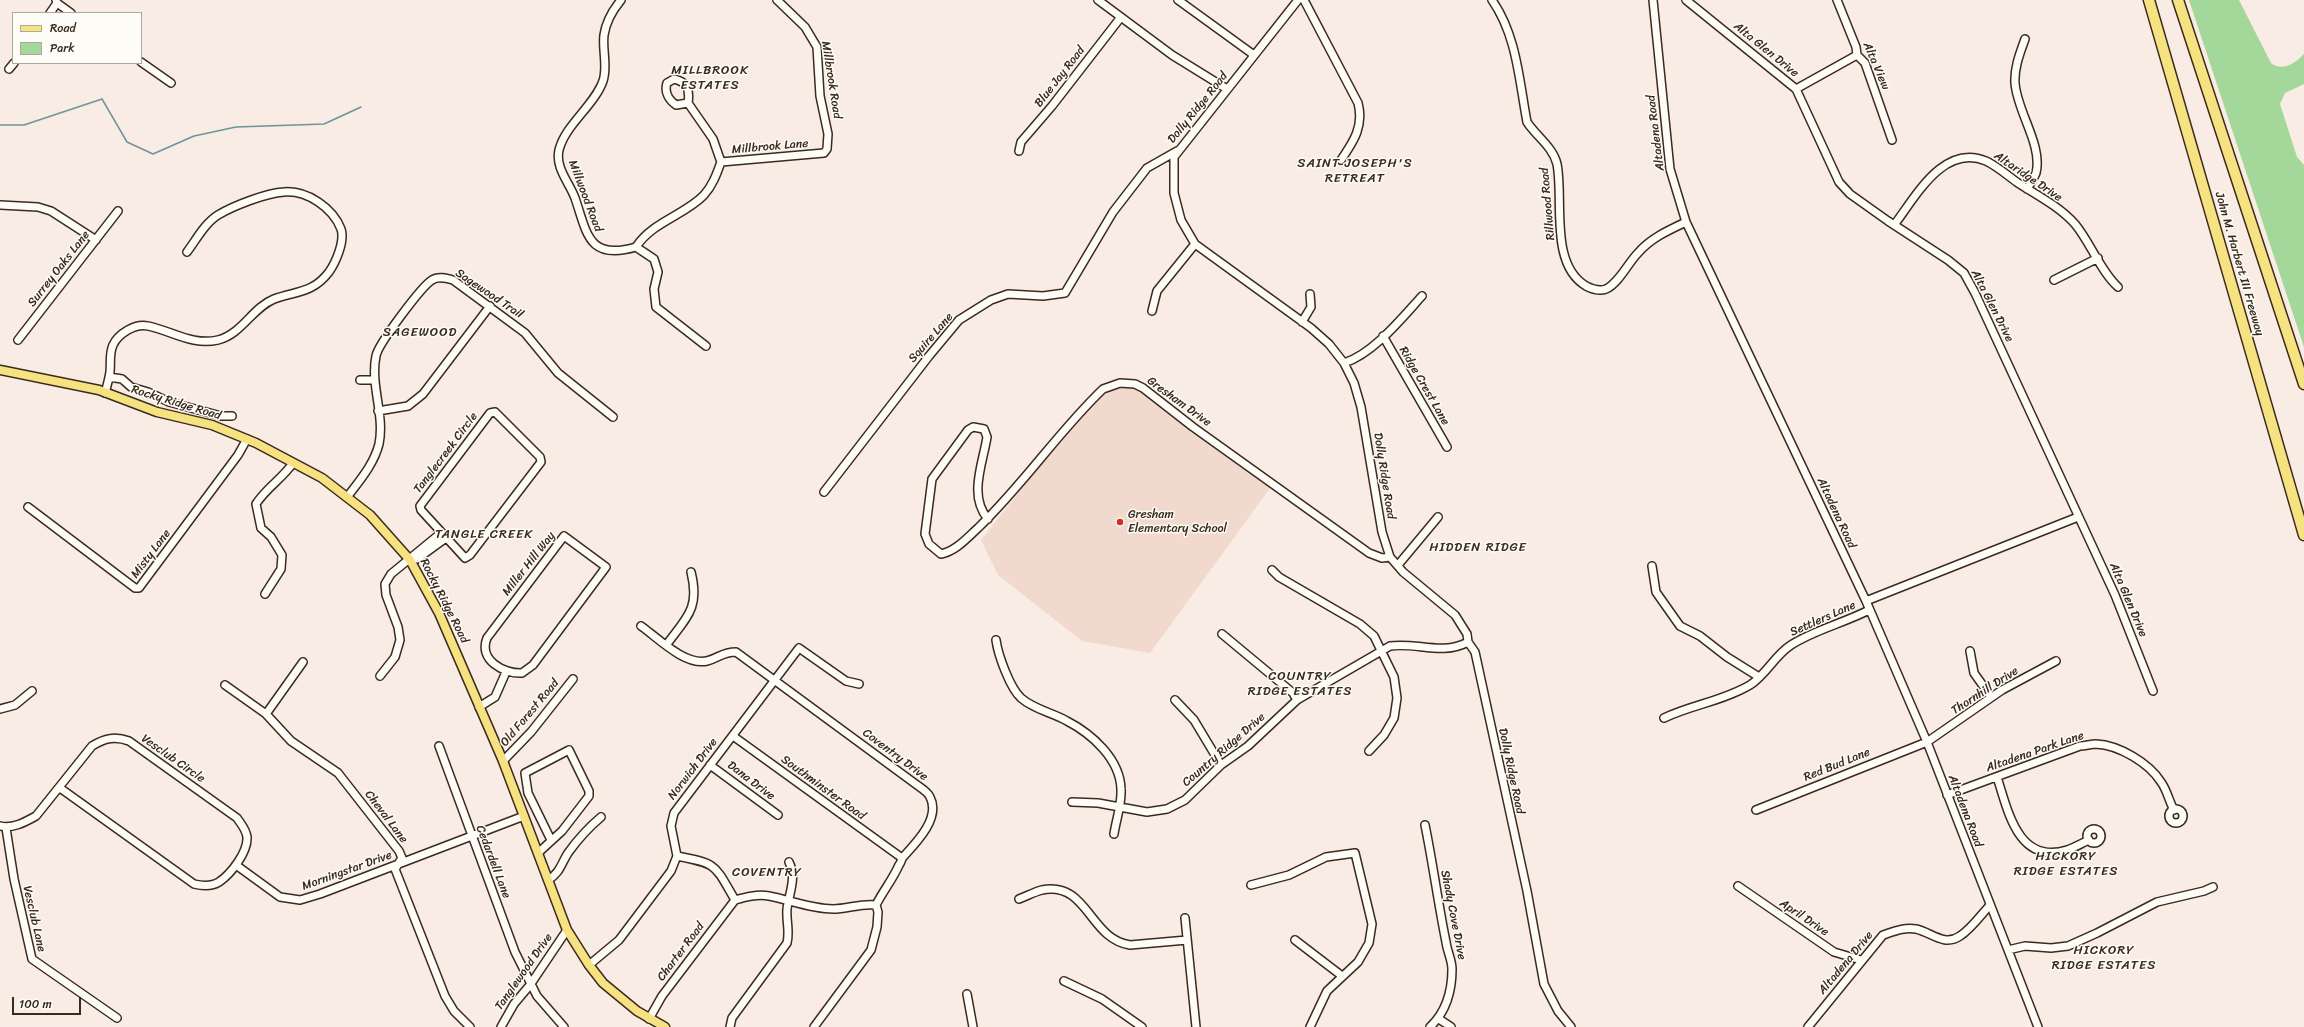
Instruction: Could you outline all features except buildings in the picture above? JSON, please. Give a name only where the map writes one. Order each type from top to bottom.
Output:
[{"type":"highway","name":"John M. Harbert III Freeway","points":[[2149,0],[2304,535]]},
{"type":"highway","name":"John M. Harbert III Freeway","points":[[2178,0],[2304,384]]},
{"type":"main road","name":"Rocky Ridge Road","points":[[0,370],[105,393],[157,412],[212,425],[247,439],[322,478],[348,496],[370,515],[411,559],[439,613],[503,761],[567,930],[588,965],[619,998],[649,1019],[664,1027]]},
{"type":"street","name":"Millwood Road","points":[[621,0],[606,23],[604,36],[604,79],[598,93],[563,141],[558,158],[561,172],[575,197],[580,219],[587,236],[592,242],[599,247],[613,251],[636,247]]},
{"type":"street","name":"Millbrook Road","points":[[777,0],[805,26],[817,47],[820,96],[828,134],[827,149],[824,153]]},
{"type":"street","points":[[1098,0],[1172,55],[1227,89]]},
{"type":"street","points":[[1178,0],[1254,55]]},
{"type":"street","name":"Dolly Ridge Road","points":[[1298,0],[1174,157],[1174,192],[1181,220],[1196,244],[1302,322],[1329,344],[1344,363],[1361,406],[1382,532],[1390,557],[1403,572],[1455,615],[1467,634],[1468,642],[1475,652],[1544,984],[1558,1011],[1571,1027]]},
{"type":"street","points":[[1304,0],[1358,103],[1360,127],[1341,160]]},
{"type":"street","name":"Rillwood Road","points":[[1492,0],[1501,13],[1511,35],[1527,122],[1534,133],[1548,146],[1556,163],[1563,256],[1569,271],[1579,282],[1592,289],[1604,290],[1611,286],[1638,252],[1652,240],[1686,222]]},
{"type":"street","name":"Altadena Road","points":[[1653,0],[1670,169],[1686,222],[1866,601],[1927,742],[2038,1027]]},
{"type":"street","name":"Alta Glen Drive","points":[[1686,0],[1796,89],[1839,182],[1850,194],[1948,260],[1964,273],[1976,293],[2115,595],[2153,691]]},
{"type":"street","name":"Alta View","points":[[1837,0],[1858,55],[1865,64],[1892,140]]},
{"type":"street","points":[[51,12],[57,2],[70,12]]},
{"type":"street","name":"Blue Jay Road","points":[[1019,151],[1021,142],[1052,106],[1121,17]]},
{"type":"street","points":[[2025,39],[2016,63],[2015,83],[2019,106],[2035,147],[2037,160],[2036,174],[2027,189]]},
{"type":"street","points":[[1796,89],[1858,55]]},
{"type":"street","points":[[142,63],[171,83]]},
{"type":"street","points":[[688,103],[713,139],[721,162]]},
{"type":"street","name":"Squire Lane","points":[[824,492],[929,356],[959,320],[991,300],[1008,294],[1043,296],[1065,293],[1113,212],[1147,168],[1178,151]]},
{"type":"street","name":"Millbrook Lane","points":[[636,247],[646,235],[705,194],[715,180],[721,162],[824,153]]},
{"type":"street","name":"Altaridge Drive","points":[[1894,225],[1935,172],[1946,163],[1972,158],[1986,161],[2074,223],[2118,287]]},
{"type":"street","points":[[105,393],[109,377],[110,354],[114,343],[127,330],[146,325],[191,340],[206,342],[220,340],[236,331],[272,300],[310,290],[322,280],[334,266],[342,238],[341,230],[331,212],[311,198],[284,192],[244,204],[217,215],[204,229],[187,252]]},
{"type":"street","points":[[0,205],[38,207],[51,211],[96,240]]},
{"type":"street","name":"Surrey Oaks Lane","points":[[18,340],[118,211]]},
{"type":"street","points":[[1152,311],[1157,291],[1196,244]]},
{"type":"street","points":[[636,247],[654,259],[658,266],[654,289],[656,308],[706,346]]},
{"type":"street","points":[[2054,280],[2098,258]]},
{"type":"street","name":"Sagewood Trail","points":[[348,496],[375,456],[379,442],[378,411],[374,380],[376,354],[382,342],[422,289],[433,279],[442,277],[453,280],[490,306],[530,338],[558,373],[613,417]]},
{"type":"street","points":[[1302,322],[1312,307],[1310,294]]},
{"type":"street","points":[[1344,363],[1353,360],[1383,336],[1422,296]]},
{"type":"street","points":[[378,411],[408,406],[423,394],[490,306]]},
{"type":"street","name":"Ridge Crest Lane","points":[[1383,336],[1446,447]]},
{"type":"street","points":[[109,377],[122,379],[130,387],[148,392],[169,402],[221,416],[232,416]]},
{"type":"street","points":[[360,380],[374,380]]},
{"type":"street","name":"Gresham Drive","points":[[988,518],[982,512],[977,496],[987,437],[984,429],[973,427],[968,430],[932,479],[925,534],[929,544],[941,554],[948,552],[961,544],[988,518],[1026,478],[1103,389],[1112,385],[1128,383],[1143,388],[1193,427],[1369,553],[1382,558],[1390,557]]},
{"type":"street","name":"Tanglecreek Circle","points":[[495,412],[540,457],[541,462],[468,558],[463,557],[443,536],[421,510],[420,506],[490,413],[495,412]]},
{"type":"street","name":"Misty Lane","points":[[28,507],[136,588],[139,588],[238,455],[247,439]]},
{"type":"street","points":[[265,594],[281,569],[282,555],[271,537],[260,528],[256,504],[262,494],[276,483],[293,463]]},
{"type":"street","points":[[1398,565],[1438,517]]},
{"type":"street","name":"Settlers Lane","points":[[1866,601],[2078,517]]},
{"type":"street","points":[[380,676],[395,657],[400,640],[398,627],[386,595],[385,584],[391,574],[411,559],[414,553],[427,548],[443,536]]},
{"type":"street","name":"Miller Hill Way","points":[[564,536],[606,567],[533,665],[522,673],[506,672],[488,656],[485,646],[487,638],[564,536]]},
{"type":"street","points":[[1652,566],[1656,592],[1680,626],[1700,636],[1727,657],[1759,677]]},
{"type":"street","points":[[1272,570],[1279,577],[1360,624],[1374,636],[1394,677],[1397,698],[1394,718],[1384,735],[1369,751]]},
{"type":"street","points":[[667,644],[689,614],[695,601],[695,589],[691,572]]},
{"type":"street","name":"Settlers Lane","points":[[1664,718],[1738,691],[1759,677],[1778,655],[1805,636],[1847,622],[1869,610]]},
{"type":"street","name":"Coventry Drive","points":[[641,626],[684,658],[695,661],[707,661],[725,652],[736,652],[917,784],[930,796],[934,812],[931,821],[908,853],[902,858],[900,865],[884,887],[876,905],[878,912],[878,927],[871,950],[814,1027]]},
{"type":"street","points":[[1222,634],[1293,693],[1297,700]]},
{"type":"street","points":[[996,640],[997,648],[1012,685],[1020,697],[1037,709],[1066,720],[1081,729],[1105,750],[1120,778],[1122,791],[1114,834]]},
{"type":"street","name":"Country Ridge Drive","points":[[1072,802],[1098,803],[1147,812],[1167,809],[1185,800],[1221,764],[1248,746],[1297,700],[1390,646],[1400,645],[1444,649],[1468,642]]},
{"type":"street","name":"Norwich Drive","points":[[677,856],[672,819],[674,813],[710,764],[733,736],[773,680],[799,648],[846,681],[859,684]]},
{"type":"street","points":[[1970,652],[1974,673],[1991,698]]},
{"type":"street","name":"Thornhill Drive","points":[[1927,742],[1991,698],[2056,661]]},
{"type":"street","points":[[266,714],[303,662]]},
{"type":"street","points":[[479,707],[494,697],[506,672]]},
{"type":"street","name":"Old Forest Road","points":[[503,761],[531,732],[573,679]]},
{"type":"street","name":"Cheval Lane","points":[[225,685],[266,714],[291,741],[312,757],[324,763],[344,780],[399,850],[402,858],[395,869],[444,996],[454,1011],[470,1027]]},
{"type":"street","points":[[0,709],[14,705],[32,691]]},
{"type":"street","points":[[1176,700],[1194,720],[1221,764]]},
{"type":"street","name":"Southminster Road","points":[[733,736],[902,858]]},
{"type":"street","name":"Vesclub Circle","points":[[3,827],[24,823],[36,816],[60,788],[92,746],[102,740],[114,738],[129,741],[237,818],[245,828],[247,837],[246,844],[236,865],[218,882],[205,886],[194,884],[60,788]]},
{"type":"street","name":"Red Bud Lane","points":[[1756,810],[1927,742]]},
{"type":"street","name":"Altadena Park Lane","points":[[1947,795],[2080,746],[2095,744],[2115,748],[2153,771],[2162,783],[2174,810]]},
{"type":"street","name":"Cedardell Lane","points":[[439,746],[530,985],[537,996],[564,1027]]},
{"type":"street","points":[[538,853],[552,840],[574,818],[589,796],[589,790],[569,750],[525,773],[528,793],[552,840]]},
{"type":"street","name":"Dana Drive","points":[[710,764],[778,815]]},
{"type":"street","points":[[1997,777],[2013,824],[2020,838],[2029,846],[2040,852],[2053,853],[2067,850],[2089,840]]},
{"type":"street","name":"Morningstar Drive","points":[[236,865],[280,897],[300,900],[524,816]]},
{"type":"street","points":[[548,880],[556,875],[567,855],[584,832],[601,818]]},
{"type":"street","name":"Shady Cove Drive","points":[[1425,825],[1446,942],[1452,967],[1451,985],[1439,1019],[1430,1027]]},
{"type":"street","name":"Vesclub Lane","points":[[3,827],[32,960],[117,1018]]},
{"type":"street","points":[[1251,885],[1289,875],[1326,857],[1355,853],[1361,886],[1372,924],[1369,943],[1358,962],[1327,991],[1310,1027]]},
{"type":"street","points":[[588,965],[619,940],[671,871],[677,856],[711,864],[716,869],[735,900],[756,896],[769,896],[788,902],[833,909],[865,904],[876,905]]},
{"type":"street","points":[[730,1027],[732,1018],[787,943],[790,932],[787,910],[793,876],[789,862]]},
{"type":"street","name":"April Drive","points":[[1738,886],[1834,952],[1861,960]]},
{"type":"street","points":[[2008,950],[2025,946],[2052,948],[2068,946],[2157,902],[2204,891],[2213,886]]},
{"type":"street","points":[[1019,899],[1041,890],[1050,890],[1070,894],[1080,902],[1103,933],[1112,940],[1122,944],[1130,945],[1187,940]]},
{"type":"street","name":"Charter Road","points":[[649,1019],[662,996],[735,900]]},
{"type":"street","name":"Altadena Drive","points":[[1808,1027],[1861,960],[1883,935],[1902,928],[1918,929],[1940,940],[1960,936],[1990,905]]},
{"type":"street","points":[[1185,918],[1196,1027]]},
{"type":"street","name":"Tanglewood Drive","points":[[501,1027],[514,1004],[530,985],[567,930]]},
{"type":"street","points":[[1295,940],[1342,976]]},
{"type":"street","points":[[1064,980],[1102,999],[1142,1027]]},
{"type":"street","points":[[967,994],[973,1027]]},
{"type":"street","points":[[1439,1019],[1451,1027]]},
{"type":"shaded area","name":"Gresham Elementary School","points":[[1121,386],[1138,390],[1271,487],[1150,653],[1082,641],[998,575],[981,540],[1047,457],[1105,392]]},
{"type":"green space","points":[[2189,0],[2239,0],[2271,63],[2275,66],[2280,67],[2289,65],[2304,54],[2304,84],[2285,93],[2280,104],[2297,157],[2304,165],[2304,347]]},
{"type":"waterway","points":[[0,125],[24,125],[102,99],[127,142],[153,154],[194,136],[236,127],[324,124],[361,107]]},
{"type":"place","name":"Gresham Elementary School","points":[[1120,522]]},
{"type":"district","name":"MILLBROOK ESTATES","points":[[710,78]]},
{"type":"district","name":"SAINT JOSEPH'S RETREAT","points":[[1355,172]]},
{"type":"district","name":"SAGEWOOD","points":[[420,333]]},
{"type":"district","name":"TANGLE CREEK","points":[[484,535]]},
{"type":"district","name":"HIDDEN RIDGE","points":[[1478,548]]},
{"type":"district","name":"COUNTRY RIDGE ESTATES","points":[[1300,684]]},
{"type":"district","name":"HICKORY RIDGE ESTATES","points":[[2066,864]]},
{"type":"district","name":"COVENTRY","points":[[767,873]]},
{"type":"district","name":"HICKORY RIDGE ESTATES","points":[[2104,958]]}]
